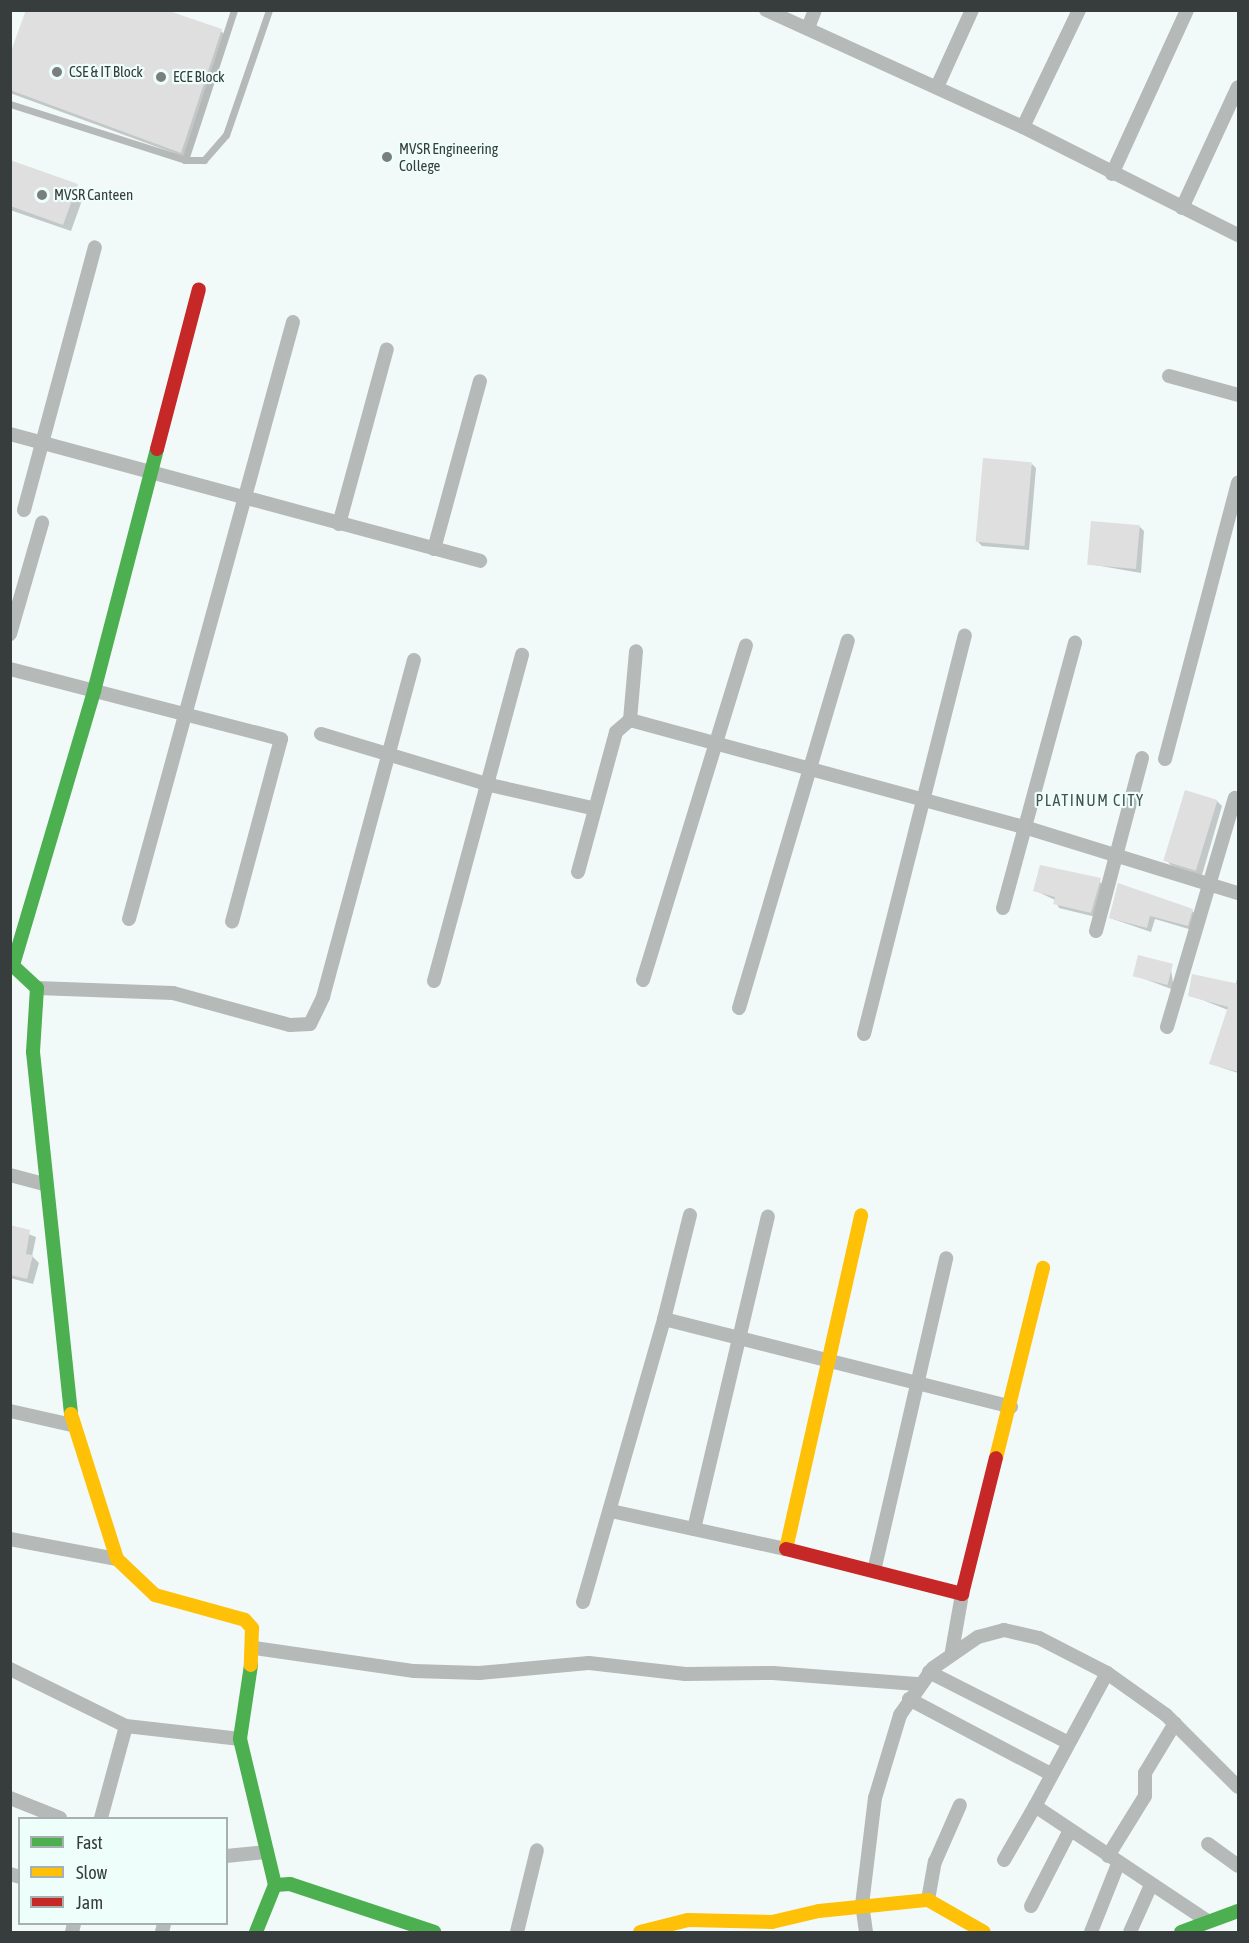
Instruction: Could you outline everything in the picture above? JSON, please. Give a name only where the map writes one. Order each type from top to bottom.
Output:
[{"type":"street","points":[[766,10],[1023,127],[1112,174],[1239,236]]},
{"type":"street","points":[[808,28],[815,10]]},
{"type":"street","points":[[937,87],[972,10]]},
{"type":"street","points":[[1023,127],[1079,10]]},
{"type":"street","points":[[1112,174],[1188,10]]},
{"type":"street","points":[[1182,208],[1239,87]]},
{"type":"street","points":[[24,510],[44,443],[94,247]]},
{"type":"street","points":[[199,289],[149,472],[94,691],[12,964],[37,988],[173,993],[290,1025],[310,1024],[323,998],[414,660]]},
{"type":"street","points":[[129,919],[293,322]]},
{"type":"street","points":[[339,524],[387,349]]},
{"type":"street","points":[[1168,376],[1239,395]]},
{"type":"street","points":[[434,549],[480,381]]},
{"type":"street","points":[[10,434],[480,561]]},
{"type":"street","points":[[1165,759],[1239,482]]},
{"type":"street","points":[[10,634],[42,523]]},
{"type":"street","points":[[864,1034],[920,802],[965,636]]},
{"type":"street","points":[[738,1008],[807,767],[848,641]]},
{"type":"street","points":[[1003,908],[1021,826],[1075,643]]},
{"type":"street","points":[[643,980],[746,646]]},
{"type":"street","points":[[578,872],[592,808],[616,732],[630,720],[636,651]]},
{"type":"street","points":[[434,981],[490,785],[522,655]]},
{"type":"street","points":[[10,669],[281,739],[232,922]]},
{"type":"street","points":[[630,720],[807,767],[920,802],[1021,826],[1239,893]]},
{"type":"street","points":[[321,734],[490,785],[592,808]]},
{"type":"street","points":[[1096,931],[1142,758]]},
{"type":"street","points":[[1167,1027],[1234,798]]},
{"type":"street","points":[[37,988],[33,1052],[44,1184],[72,1425],[117,1559],[155,1595],[245,1620],[252,1628],[254,1648],[240,1739],[274,1885],[256,1932]]},
{"type":"street","points":[[10,1175],[44,1184]]},
{"type":"street","points":[[583,1602],[612,1510],[690,1215]]},
{"type":"street","points":[[786,1549],[861,1215]]},
{"type":"street","points":[[694,1529],[768,1217]]},
{"type":"street","points":[[874,1571],[919,1384],[946,1258]]},
{"type":"street","points":[[952,1651],[962,1594],[1011,1407],[1043,1268]]},
{"type":"street","points":[[664,1319],[738,1341],[1011,1407]]},
{"type":"street","points":[[10,1411],[72,1425]]},
{"type":"street","points":[[612,1510],[786,1549],[962,1594]]},
{"type":"street","points":[[10,1539],[117,1559]]},
{"type":"street","points":[[866,1932],[862,1905],[875,1798],[909,1699],[917,1684],[952,1651],[1004,1630],[1039,1638],[1107,1673],[1174,1723],[1239,1787]]},
{"type":"street","points":[[254,1648],[414,1671],[479,1673],[589,1663],[686,1674],[773,1673],[917,1684]]},
{"type":"street","points":[[10,1669],[126,1726],[240,1739]]},
{"type":"street","points":[[929,1672],[1067,1742]]},
{"type":"street","points":[[1004,1860],[1035,1806],[1049,1773],[1107,1673]]},
{"type":"street","points":[[909,1699],[1049,1773]]},
{"type":"street","points":[[1091,1932],[1113,1860],[1145,1796],[1145,1773],[1174,1723]]},
{"type":"street","points":[[101,1817],[126,1726]]},
{"type":"street","points":[[10,1798],[58,1817]]},
{"type":"street","points":[[928,1900],[935,1862],[960,1805]]},
{"type":"street","points":[[1035,1806],[1206,1920]]},
{"type":"street","points":[[1031,1906],[1070,1830]]},
{"type":"street","points":[[1208,1844],[1239,1866]]},
{"type":"street","points":[[517,1932],[537,1850]]},
{"type":"street","points":[[228,1856],[266,1852]]},
{"type":"street","points":[[274,1885],[290,1884],[407,1929],[434,1932]]},
{"type":"street","points":[[1130,1932],[1151,1885]]},
{"type":"street","points":[[640,1932],[688,1920],[775,1927],[862,1905],[928,1900],[984,1932]]},
{"type":"street","points":[[1182,1932],[1206,1920],[1239,1911]]},
{"type":"lane","points":[[185,160],[234,10]]},
{"type":"lane","points":[[10,104],[185,160],[204,160],[226,135],[268,10]]},
{"type":"building","points":[[26,10],[166,10],[222,29],[181,153],[10,90],[10,54]]},
{"type":"building","name":"MVSR Canteen","points":[[10,160],[78,184],[63,225],[10,206]]},
{"type":"building","points":[[983,458],[1032,462],[1024,546],[976,542]]},
{"type":"building","points":[[1091,521],[1140,525],[1136,569],[1087,565]]},
{"type":"building","points":[[1185,790],[1218,800],[1196,871],[1163,861]]},
{"type":"building","points":[[1040,865],[1101,878],[1091,913],[1053,904],[1055,897],[1033,891]]},
{"type":"building","points":[[1118,883],[1193,909],[1188,926],[1150,916],[1147,928],[1109,918]]},
{"type":"building","points":[[1138,955],[1173,964],[1168,985],[1133,976]]},
{"type":"building","points":[[1192,974],[1239,984],[1239,1072],[1209,1064],[1228,1007],[1188,996]]},
{"type":"building","points":[[10,1225],[30,1230],[26,1254],[33,1255],[27,1279],[10,1275]]},
{"type":"traffic: fast","points":[[13,965],[94,691],[157,449]]},
{"type":"traffic: fast","points":[[10,963],[37,988],[33,1052],[71,1414]]},
{"type":"traffic: fast","points":[[251,1665],[240,1739],[275,1885]]},
{"type":"traffic: fast","points":[[256,1932],[275,1885],[290,1884],[434,1932]]},
{"type":"traffic: fast","points":[[1181,1932],[1238,1911]]},
{"type":"traffic: slow","points":[[786,1549],[861,1215]]},
{"type":"traffic: slow","points":[[996,1458],[1043,1268]]},
{"type":"traffic: slow","points":[[71,1414],[117,1559],[155,1595],[245,1620],[252,1628],[251,1665]]},
{"type":"traffic: slow","points":[[640,1932],[688,1920],[772,1922],[819,1911],[928,1900],[984,1932]]},
{"type":"traffic: jam","points":[[157,449],[199,289]]},
{"type":"traffic: jam","points":[[786,1549],[962,1594],[996,1458]]},
{"type":"place","name":"CSE & IT Block","points":[[57,72]]},
{"type":"place","name":"ECE Block","points":[[161,77]]},
{"type":"place","name":"MVSR Engineering College","points":[[387,157]]},
{"type":"place","name":"MVSR Canteen","points":[[42,195]]},
{"type":"district","name":"PLATINUM CITY","points":[[1090,800]]}]
